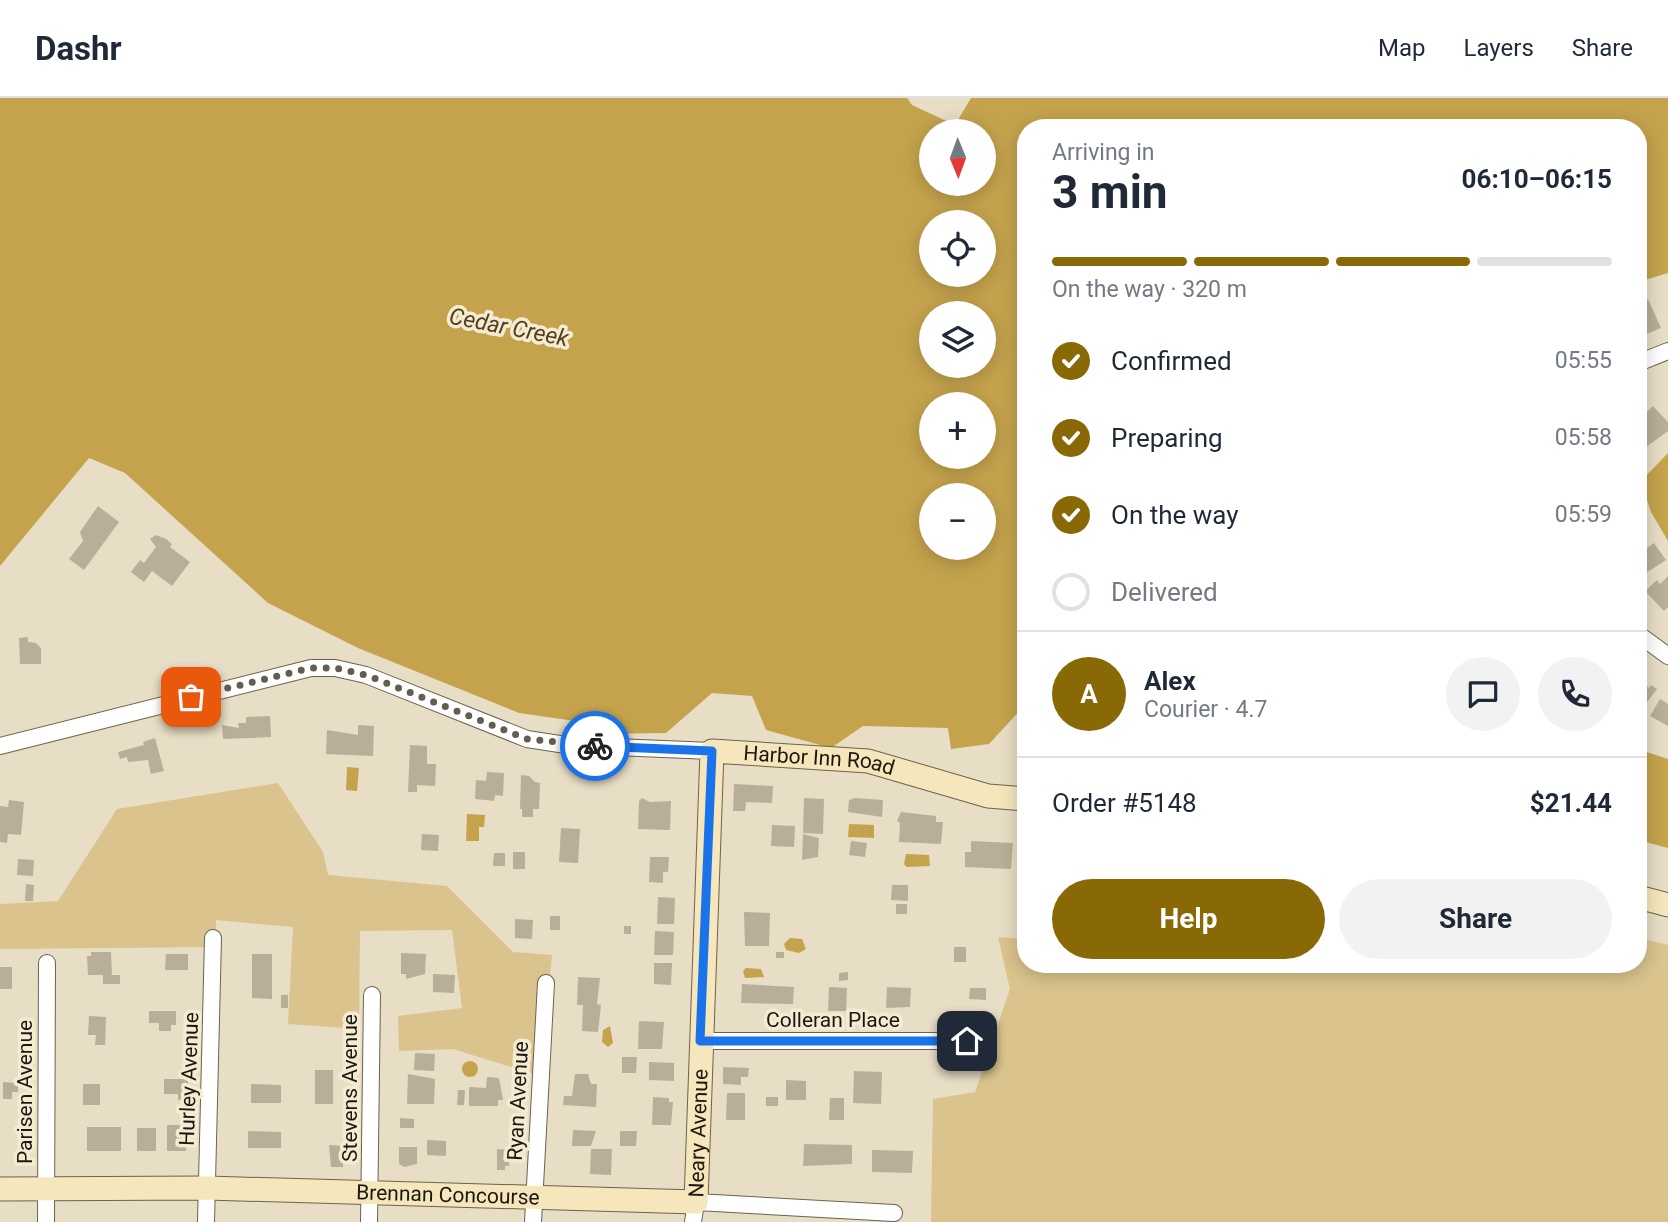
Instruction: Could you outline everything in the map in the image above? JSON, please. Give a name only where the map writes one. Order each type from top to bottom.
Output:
[{"type":"main road","name":"Harbor Inn Road","points":[[712,751],[868,761],[988,796],[1017,798]]},
{"type":"main road","name":"Neary Avenue","points":[[695,1212],[712,751]]},
{"type":"main road","points":[[1647,899],[1668,905]]},
{"type":"main road","name":"Brennan Concourse","points":[[0,1189],[207,1188],[370,1192],[533,1198],[695,1212]]},
{"type":"street","points":[[1647,359],[1668,351]]},
{"type":"street","points":[[1647,641],[1668,656]]},
{"type":"street","name":"Harbor Inn Road","points":[[0,746],[311,668],[335,668],[366,675],[527,739],[566,745],[712,751]]},
{"type":"street","name":"Hurley Avenue","points":[[206,1222],[213,938]]},
{"type":"street","name":"Parisen Avenue","points":[[46,1222],[47,963]]},
{"type":"street","name":"Ryan Avenue","points":[[533,1222],[546,983]]},
{"type":"street","name":"Stevens Avenue","points":[[369,1222],[372,995]]},
{"type":"street","name":"Colleran Place","points":[[700,1041],[967,1041]]},
{"type":"street","name":"Brennan Concourse","points":[[695,1212],[894,1213]]},
{"type":"shaded area","points":[[278,783],[323,852],[328,875],[447,886],[513,952],[552,955],[540,1076],[453,1049],[399,1051],[398,1016],[462,1008],[452,930],[360,931],[359,1029],[288,1024],[293,927],[216,920],[216,947],[0,949],[0,904],[58,901],[117,809]]},
{"type":"shaded area","points":[[998,937],[1017,938],[1017,973],[1647,973],[1647,940],[1668,945],[1668,1222],[931,1222],[933,1099],[975,1092],[1010,989]]},
{"type":"water","name":"Cedar Creek","points":[[0,98],[907,98],[912,105],[942,119],[919,119],[919,196],[996,196],[996,119],[959,119],[971,98],[1668,98],[1668,273],[1647,279],[1647,119],[1017,119],[1017,714],[989,744],[951,749],[948,728],[863,726],[831,748],[766,730],[752,696],[712,693],[666,733],[601,734],[596,724],[519,713],[358,648],[268,603],[125,473],[89,458],[0,566]]},
{"type":"water","points":[[1668,453],[1668,541],[1647,500],[1647,475]]},
{"type":"water","points":[[1647,752],[1668,759],[1668,848],[1647,842]]},
{"type":"water","points":[[347,767],[359,768],[357,791],[346,790]]},
{"type":"water","points":[[467,814],[485,815],[484,827],[479,827],[479,841],[466,841]]},
{"type":"water","points":[[849,824],[874,825],[874,838],[848,837]]},
{"type":"water","points":[[906,854],[929,855],[930,866],[907,867],[904,864]]},
{"type":"water","points":[[790,938],[802,939],[806,949],[799,953],[786,950],[784,944]]},
{"type":"water","points":[[746,968],[761,969],[764,977],[745,978],[743,971]]},
{"type":"water","points":[[610,1026],[613,1043],[608,1047],[602,1042],[603,1030]]},
{"type":"water","points":[[467,1061],[473,1061],[478,1069],[476,1075],[467,1077],[462,1072],[462,1066]]},
{"type":"building","points":[[1647,299],[1661,328],[1647,334]]},
{"type":"building","points":[[1653,406],[1668,422],[1668,431],[1647,446],[1647,412]]},
{"type":"building","points":[[98,506],[119,522],[84,570],[69,559],[83,541],[80,532]]},
{"type":"building","points":[[156,535],[166,539],[172,544],[170,547],[190,562],[172,586],[152,571],[144,582],[131,572],[140,560],[144,563],[156,547],[150,539]]},
{"type":"building","points":[[1654,543],[1666,560],[1647,572],[1647,548]]},
{"type":"building","points":[[1668,576],[1668,607],[1664,611],[1647,593],[1647,589],[1657,580],[1660,584]]},
{"type":"building","points":[[28,637],[28,642],[36,643],[41,648],[41,664],[20,664],[19,638]]},
{"type":"building","points":[[1651,685],[1657,689],[1647,702],[1647,687]]},
{"type":"building","points":[[1660,699],[1668,704],[1668,726],[1650,716]]},
{"type":"building","points":[[270,716],[271,737],[223,739],[222,725],[239,728],[238,723],[246,723],[246,717]]},
{"type":"building","points":[[358,725],[374,726],[373,756],[326,754],[327,730],[358,735]]},
{"type":"building","points":[[155,738],[164,771],[151,774],[148,760],[128,762],[127,757],[120,759],[118,752],[144,745],[143,742]]},
{"type":"building","points":[[410,745],[427,746],[427,764],[436,764],[435,786],[417,785],[417,792],[408,792]]},
{"type":"building","points":[[487,772],[504,773],[503,796],[495,795],[494,801],[475,799],[476,780],[486,781]]},
{"type":"building","points":[[521,775],[529,776],[540,783],[539,809],[533,809],[533,817],[522,817]]},
{"type":"building","points":[[734,784],[773,786],[772,803],[746,802],[745,811],[733,811]]},
{"type":"building","points":[[642,798],[650,802],[671,801],[670,830],[638,829],[639,801]]},
{"type":"building","points":[[804,798],[824,799],[823,834],[803,833]]},
{"type":"building","points":[[9,800],[24,802],[21,835],[8,834],[7,843],[0,842],[0,806],[8,807]]},
{"type":"building","points":[[849,800],[883,800],[882,817],[848,812]]},
{"type":"building","points":[[901,812],[936,816],[936,822],[943,822],[941,844],[899,842],[900,823],[897,821]]},
{"type":"building","points":[[772,825],[795,826],[794,847],[771,846]]},
{"type":"building","points":[[561,828],[580,829],[578,863],[559,862]]},
{"type":"building","points":[[422,834],[439,835],[438,851],[421,850]]},
{"type":"building","points":[[803,834],[819,838],[818,857],[802,860]]},
{"type":"building","points":[[851,841],[867,843],[865,857],[849,855]]},
{"type":"building","points":[[971,841],[1013,843],[1011,869],[965,867],[965,852],[971,852]]},
{"type":"building","points":[[513,852],[525,852],[525,869],[513,869]]},
{"type":"building","points":[[494,853],[505,853],[505,866],[493,866]]},
{"type":"building","points":[[650,857],[669,857],[668,872],[663,872],[663,883],[649,882]]},
{"type":"building","points":[[18,859],[34,860],[33,876],[17,875]]},
{"type":"building","points":[[26,884],[34,885],[33,901],[25,901]]},
{"type":"building","points":[[892,885],[908,885],[908,901],[891,900]]},
{"type":"building","points":[[658,897],[675,898],[674,924],[657,924]]},
{"type":"building","points":[[896,904],[907,904],[907,914],[896,914]]},
{"type":"building","points":[[744,912],[770,913],[769,946],[745,946]]},
{"type":"building","points":[[550,916],[560,916],[560,930],[550,930]]},
{"type":"building","points":[[515,919],[533,920],[532,939],[515,938]]},
{"type":"building","points":[[624,926],[631,926],[631,934],[624,934]]},
{"type":"building","points":[[655,931],[674,932],[673,955],[654,955]]},
{"type":"building","points":[[954,947],[966,947],[966,962],[954,962]]},
{"type":"building","points":[[91,952],[111,952],[112,975],[120,975],[120,984],[103,984],[103,975],[88,975],[87,956],[91,956]]},
{"type":"building","points":[[776,952],[784,952],[784,958],[776,958]]},
{"type":"building","points":[[401,953],[426,954],[425,974],[406,979],[406,974],[401,974]]},
{"type":"building","points":[[166,954],[188,954],[188,970],[165,970]]},
{"type":"building","points":[[252,954],[272,954],[272,999],[252,998]]},
{"type":"building","points":[[654,963],[672,963],[671,985],[654,984]]},
{"type":"building","points":[[0,967],[12,967],[12,989],[0,989]]},
{"type":"building","points":[[848,972],[848,980],[839,981],[839,973]]},
{"type":"building","points":[[433,974],[455,975],[454,993],[433,992]]},
{"type":"building","points":[[578,977],[600,978],[598,1032],[582,1031],[583,1005],[577,1005]]},
{"type":"building","points":[[742,984],[794,987],[793,1004],[741,1003]]},
{"type":"building","points":[[829,987],[847,988],[846,1011],[828,1011]]},
{"type":"building","points":[[887,987],[911,988],[910,1007],[886,1008]]},
{"type":"building","points":[[970,988],[986,988],[986,1000],[969,999]]},
{"type":"building","points":[[281,995],[288,995],[288,1008],[281,1008]]},
{"type":"building","points":[[149,1011],[176,1011],[176,1025],[171,1025],[171,1031],[159,1031],[159,1023],[149,1023]]},
{"type":"building","points":[[89,1016],[106,1017],[105,1045],[95,1045],[96,1035],[88,1035]]},
{"type":"building","points":[[639,1021],[664,1022],[662,1049],[638,1049]]},
{"type":"building","points":[[415,1053],[435,1054],[434,1071],[414,1070]]},
{"type":"building","points":[[622,1057],[637,1057],[636,1073],[622,1073]]},
{"type":"building","points":[[649,1062],[674,1063],[674,1081],[649,1080]]},
{"type":"building","points":[[723,1067],[749,1068],[748,1077],[741,1077],[741,1085],[723,1084]]},
{"type":"building","points":[[315,1070],[333,1070],[333,1104],[315,1104]]},
{"type":"building","points":[[854,1071],[882,1072],[881,1104],[853,1103]]},
{"type":"building","points":[[408,1074],[435,1079],[434,1104],[407,1104]]},
{"type":"building","points":[[575,1074],[588,1074],[591,1084],[597,1084],[596,1107],[563,1105],[564,1096],[572,1096]]},
{"type":"building","points":[[487,1077],[499,1078],[503,1100],[498,1100],[498,1106],[469,1106],[469,1087],[486,1088]]},
{"type":"building","points":[[164,1079],[188,1079],[187,1100],[178,1100],[178,1094],[164,1094]]},
{"type":"building","points":[[786,1080],[806,1081],[806,1100],[786,1100]]},
{"type":"building","points":[[3,1082],[18,1083],[18,1092],[12,1092],[12,1099],[3,1099]]},
{"type":"building","points":[[83,1084],[100,1084],[100,1105],[83,1105]]},
{"type":"building","points":[[251,1084],[281,1085],[281,1103],[251,1103]]},
{"type":"building","points":[[458,1090],[465,1090],[464,1105],[457,1105]]},
{"type":"building","points":[[727,1093],[745,1093],[745,1120],[726,1120]]},
{"type":"building","points":[[653,1097],[669,1098],[669,1102],[673,1102],[671,1125],[652,1125]]},
{"type":"building","points":[[766,1097],[778,1097],[778,1106],[766,1106]]},
{"type":"building","points":[[830,1098],[844,1098],[844,1120],[829,1120]]},
{"type":"building","points":[[400,1118],[414,1119],[414,1128],[400,1128]]},
{"type":"building","points":[[167,1125],[186,1125],[186,1151],[167,1151]]},
{"type":"building","points":[[87,1127],[121,1127],[121,1151],[87,1151]]},
{"type":"building","points":[[137,1128],[156,1128],[156,1151],[137,1151]]},
{"type":"building","points":[[573,1130],[596,1131],[591,1146],[572,1146]]},
{"type":"building","points":[[248,1131],[281,1132],[281,1148],[248,1148]]},
{"type":"building","points":[[620,1131],[637,1131],[636,1146],[620,1146]]},
{"type":"building","points":[[427,1140],[446,1141],[446,1156],[427,1155]]},
{"type":"building","points":[[804,1144],[852,1145],[852,1164],[803,1166]]},
{"type":"building","points":[[329,1145],[348,1146],[347,1162],[343,1162],[343,1167],[331,1167]]},
{"type":"building","points":[[399,1147],[417,1147],[417,1164],[404,1167],[399,1164]]},
{"type":"building","points":[[497,1149],[510,1150],[509,1166],[505,1166],[505,1170],[497,1170]]},
{"type":"building","points":[[591,1149],[612,1149],[611,1175],[590,1174]]},
{"type":"building","points":[[872,1150],[913,1151],[912,1173],[872,1172]]},
{"type":"way so far","points":[[191,697],[311,668],[335,668],[366,675],[488,726],[527,739],[595,746]]},
{"type":"route","points":[[595,746],[712,751],[700,1041],[967,1041]]}]
